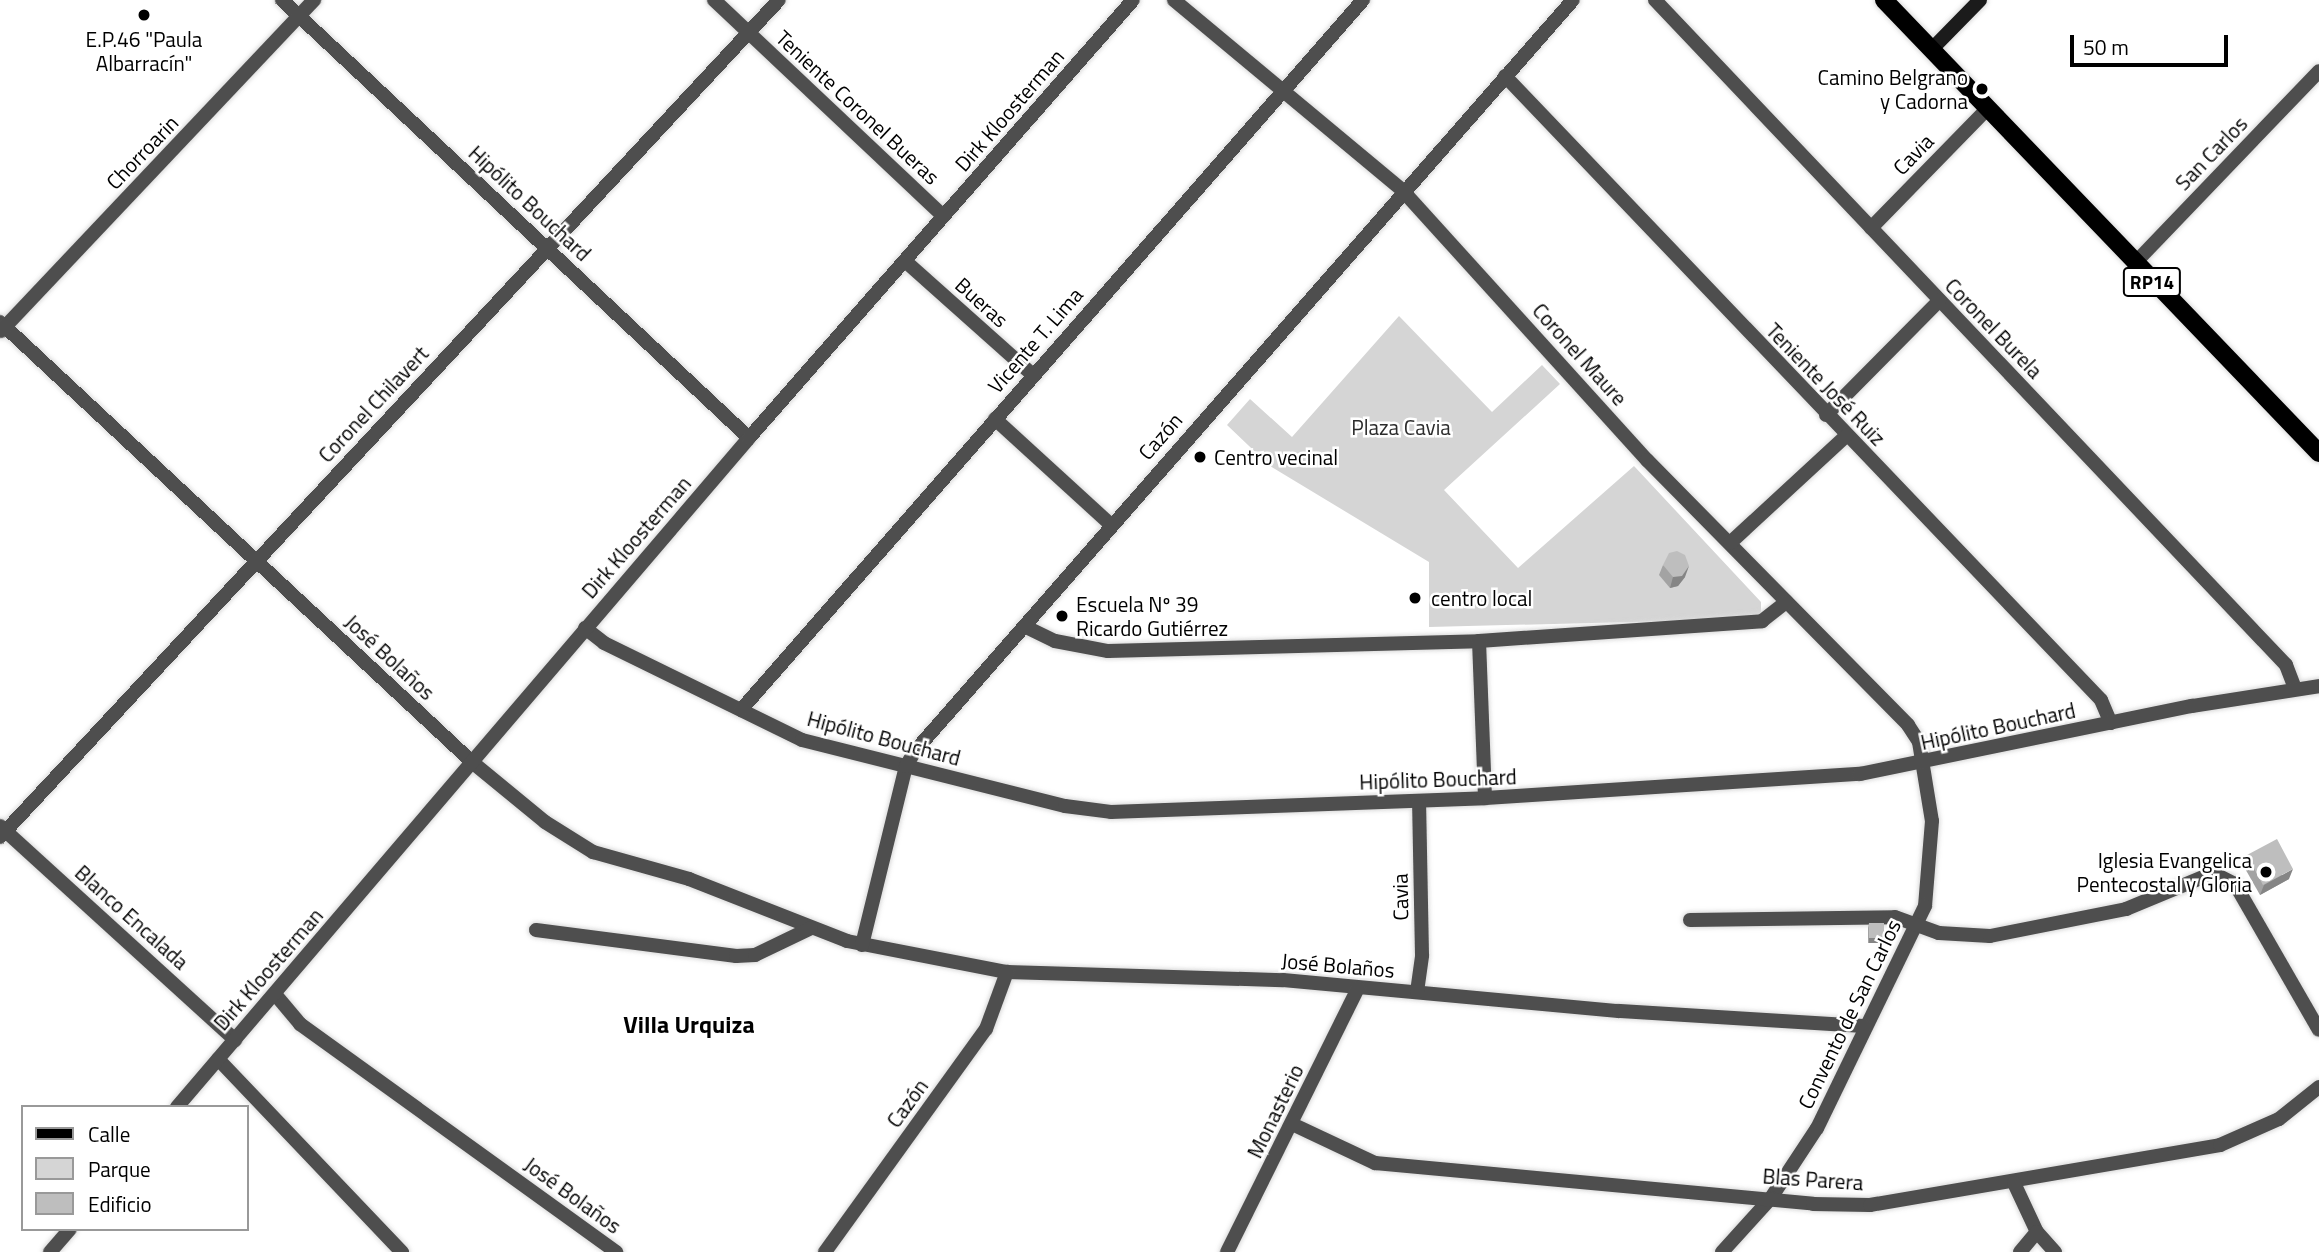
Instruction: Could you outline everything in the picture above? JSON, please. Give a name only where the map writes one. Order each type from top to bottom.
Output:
[{"type":"main road","name":"RP14","points":[[1884,0],[1986,110],[2319,453]]},
{"type":"street","name":"Hipólito Bouchard","points":[[282,0],[749,438]]},
{"type":"street","name":"Chorroarin","points":[[2,327],[314,0]]},
{"type":"street","name":"Teniente Coronel Bueras","points":[[713,0],[943,216]]},
{"type":"street","name":"Coronel Chilavert","points":[[2,832],[779,0]]},
{"type":"street","name":"Dirk Kloosterman","points":[[179,1105],[749,438],[1133,0]]},
{"type":"street","name":"Coronel Maure","points":[[1174,0],[1285,89],[1402,191],[1647,460],[1908,725],[1919,742],[1923,764]]},
{"type":"street","name":"Vicente T. Lima","points":[[741,710],[1032,374],[1363,0]]},
{"type":"street","name":"Cazón","points":[[862,945],[906,766],[915,751],[1026,627],[1110,524],[1573,0]]},
{"type":"street","name":"Coronel Burela","points":[[1654,0],[2286,665],[2295,689]]},
{"type":"street","points":[[1931,50],[1980,0]]},
{"type":"street","name":"San Carlos","points":[[2134,264],[2319,71]]},
{"type":"street","name":"Teniente José Ruiz","points":[[1505,76],[2101,700],[2111,723]]},
{"type":"street","name":"Cavia","points":[[1871,228],[1986,110]]},
{"type":"street","name":"Bueras","points":[[905,261],[1032,374]]},
{"type":"street","points":[[1826,415],[1939,302]]},
{"type":"street","name":"José Bolaños","points":[[2,327],[472,762],[545,821],[593,852],[689,879],[811,928],[862,945],[1007,972],[1221,977],[1866,1026]]},
{"type":"street","points":[[995,419],[1110,524]]},
{"type":"street","points":[[1730,542],[1846,436]]},
{"type":"street","points":[[1026,627],[1055,641],[1108,651],[1479,641],[1762,621],[1786,601]]},
{"type":"street","name":"Hipólito Bouchard","points":[[585,628],[604,643],[802,740],[1065,806],[1111,812],[1485,798],[1860,774],[1923,764],[2111,723],[2319,686]]},
{"type":"street","points":[[1479,641],[1485,798]]},
{"type":"street","name":"Convento de San Carlos","points":[[1722,1252],[1771,1198],[1817,1128],[1925,906],[1931,848],[1923,764]]},
{"type":"street","name":"Cavia","points":[[1417,992],[1422,954],[1419,801]]},
{"type":"street","name":"Blanco Encalada","points":[[2,832],[235,1040]]},
{"type":"street","points":[[1690,920],[1874,916],[1915,923],[1939,933],[1990,936],[2126,909],[2200,876],[2226,876],[2235,884],[2319,1030]]},
{"type":"street","points":[[536,930],[736,956],[755,955],[811,928]]},
{"type":"street","name":"Cazón","points":[[825,1252],[986,1029],[996,1013],[1007,972]]},
{"type":"street","name":"Monasterio","points":[[1227,1252],[1358,988]]},
{"type":"street","name":"José Bolaños","points":[[275,994],[300,1024],[616,1252]]},
{"type":"street","points":[[218,1059],[402,1252]]},
{"type":"street","name":"Blas Parera","points":[[1292,1124],[1375,1163],[1870,1205],[2014,1183],[2220,1145],[2279,1119],[2319,1087]]},
{"type":"street","points":[[2014,1183],[2037,1232],[2055,1252]]},
{"type":"street","points":[[50,1252],[68,1231]]},
{"type":"street","points":[[2020,1252],[2037,1232]]},
{"type":"green space","name":"Plaza Cavia","points":[[1399,316],[1492,412],[1542,365],[1560,384],[1444,490],[1518,568],[1634,466],[1761,602],[1761,613],[1750,619],[1429,627],[1429,562],[1270,466],[1227,425],[1250,399],[1292,437]]},
{"type":"building","points":[[1677,551],[1685,555],[1689,566],[1682,576],[1673,577],[1663,565],[1669,553]]},
{"type":"building","points":[[2277,839],[2293,869],[2263,885],[2247,855]]},
{"type":"building","points":[[1869,923],[1884,923],[1884,938],[1869,938]]},
{"type":"place","name":"E.P.46 \"Paula Albarracín\"","points":[[144,15]]},
{"type":"place","name":"Camino Belgrano y Cadorna","points":[[1982,89]]},
{"type":"place","name":"Centro vecinal","points":[[1200,457]]},
{"type":"place","name":"centro local","points":[[1415,598]]},
{"type":"place","name":"Escuela Nº 39 Ricardo Gutiérrez","points":[[1062,616]]},
{"type":"place","name":"Iglesia Evangelica Pentecostal y Gloria","points":[[2266,872]]},
{"type":"district","name":"Villa Urquiza","points":[[689,1025]]}]
